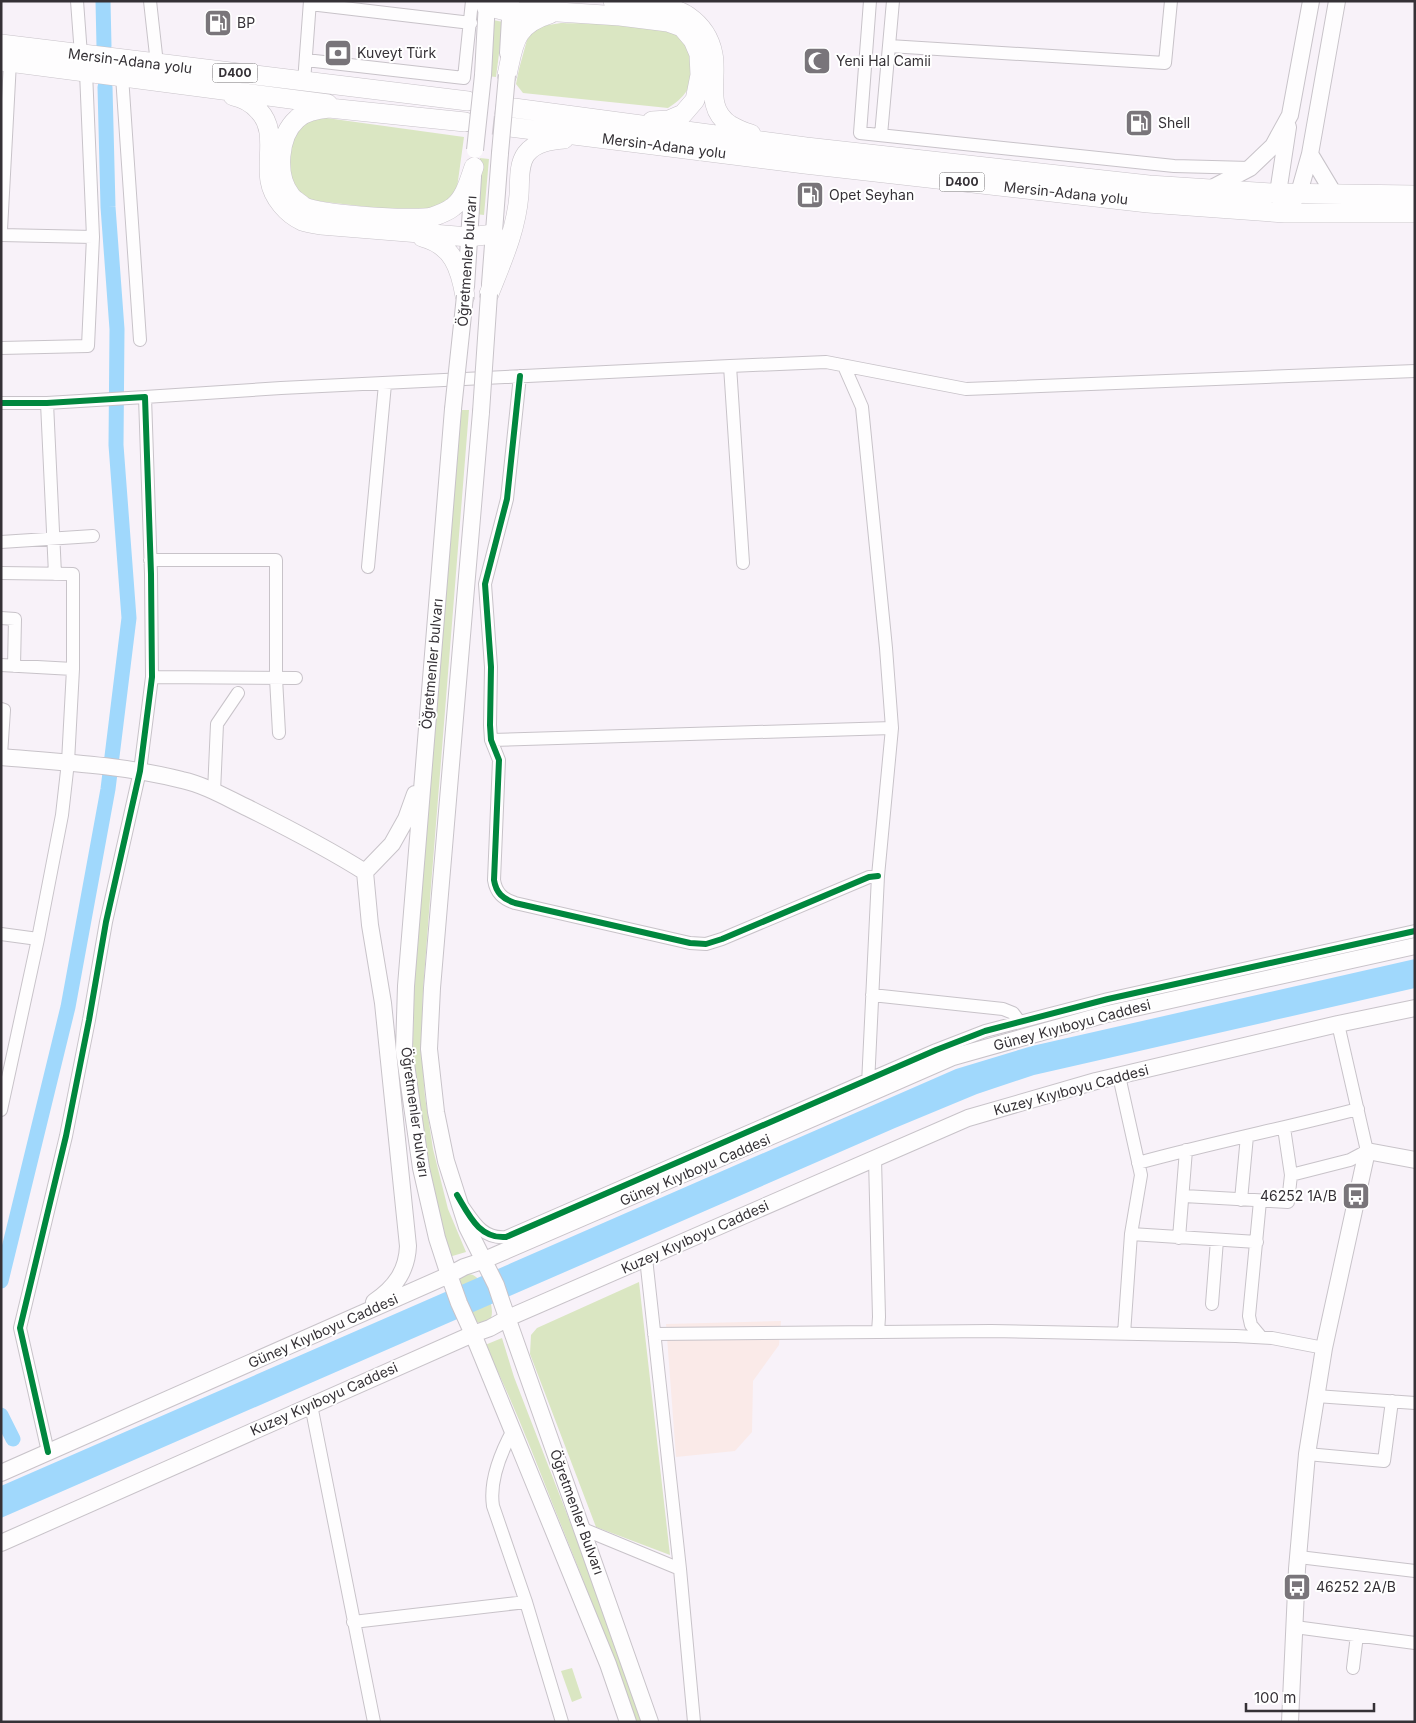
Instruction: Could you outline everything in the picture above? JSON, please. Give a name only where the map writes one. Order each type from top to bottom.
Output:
[{"type":"highway","points":[[613,1],[670,8],[688,16],[702,28],[708,38],[713,55],[713,100],[721,117],[741,132],[806,147]]},
{"type":"highway","points":[[482,3],[668,22],[682,28],[693,40],[699,54],[700,75],[695,100],[683,114],[669,120],[650,121],[568,115]]},
{"type":"highway","points":[[508,75],[514,42],[523,28],[537,18],[558,12]]},
{"type":"highway","name":"Mersin-Adana yolu","points":[[1,44],[84,63],[128,77],[465,122],[329,108],[312,110],[298,117],[287,130],[283,144],[281,168],[284,182],[292,197],[305,207],[326,213],[411,218],[432,217],[453,208],[466,190],[474,158]]},
{"type":"highway","name":"Mersin-Adana yolu","points":[[6,62],[157,64],[468,101]]},
{"type":"highway","points":[[128,77],[231,95],[239,97],[255,106],[266,118],[269,130],[270,182],[276,197],[285,210],[302,220],[321,225],[399,232],[469,237],[494,234]]},
{"type":"highway","name":"Mersin-Adana yolu","points":[[514,108],[806,147],[1139,184],[1278,193],[1415,195]]},
{"type":"highway","name":"Mersin-Adana yolu","points":[[510,127],[805,164],[1148,202],[1285,213],[1415,213]]},
{"type":"highway","points":[[489,294],[513,235],[518,211],[521,168],[527,152],[537,145],[550,141],[570,139],[616,140]]},
{"type":"highway","points":[[399,232],[432,240],[449,252],[460,272],[465,296]]},
{"type":"main road","points":[[1285,213],[1278,193],[1311,1]]},
{"type":"main road","points":[[1285,213],[1299,193],[1310,154],[1337,1]]},
{"type":"main road","name":"Öğretmenler bulvarı","points":[[470,1327],[459,1303],[438,1238],[421,1168],[404,1050],[406,986],[453,409],[465,296],[474,158],[483,75],[482,3]]},
{"type":"main road","name":"Öğretmenler bulvarı","points":[[505,1311],[467,1227],[446,1161],[438,1122],[429,1049],[433,978],[481,412],[500,153],[508,75],[511,6]]},
{"type":"main road","points":[[1210,189],[1250,168],[1273,146],[1290,115]]},
{"type":"main road","points":[[1310,154],[1334,194]]},
{"type":"main road","points":[[1,756],[135,770],[184,780],[214,792],[330,849],[365,872]]},
{"type":"main road","points":[[347,1320],[386,1294],[403,1272],[407,1259],[408,1246],[403,1184],[383,1003],[370,925],[365,872],[392,844],[406,819],[424,768]]},
{"type":"main road","name":"Güney Kıyıboyu Caddesi","points":[[3,1470],[347,1320],[451,1279],[464,1267],[484,1264],[868,1087],[953,1057],[1103,1015],[1415,946]]},
{"type":"main road","points":[[383,1003],[405,1032]]},
{"type":"main road","name":"Kuzey Kıyıboyu Caddesi","points":[[1,1543],[311,1405],[470,1327],[490,1328],[505,1311],[646,1258],[968,1118],[1096,1081],[1338,1024],[1415,1008]]},
{"type":"main road","points":[[1290,1722],[1297,1569],[1307,1454],[1324,1348],[1367,1150],[1415,1160]]},
{"type":"main road","name":"Öğretmenler Bulvarı","points":[[505,1311],[650,1722]]},
{"type":"main road","name":"Öğretmenler Bulvarı","points":[[470,1327],[608,1664],[628,1722]]},
{"type":"street","points":[[1,348],[88,346],[93,237],[84,63],[77,1]]},
{"type":"street","points":[[150,1],[157,64]]},
{"type":"street","points":[[870,1],[860,133],[1174,166],[1250,168]]},
{"type":"street","points":[[882,135],[892,1]]},
{"type":"street","points":[[889,46],[1165,63],[1171,1]]},
{"type":"street","points":[[304,82],[310,2],[471,23]]},
{"type":"street","points":[[306,60],[464,78],[471,23],[482,3]]},
{"type":"street","points":[[1,230],[6,62]]},
{"type":"street","points":[[128,77],[140,340]]},
{"type":"street","points":[[1,235],[93,237]]},
{"type":"street","points":[[1,404],[46,403],[281,388],[826,362],[966,390],[1415,370]]},
{"type":"street","points":[[730,366],[743,562]]},
{"type":"street","points":[[844,366],[862,407],[892,728],[878,876],[868,1087]]},
{"type":"street","points":[[520,376],[507,499],[485,584],[491,667],[491,740],[499,760],[494,880],[497,892],[507,901],[690,943],[706,944],[869,877],[878,876]]},
{"type":"street","points":[[368,567],[384,384]]},
{"type":"street","points":[[48,1452],[20,1328],[66,1136],[152,677],[145,397]]},
{"type":"street","points":[[46,403],[54,574]]},
{"type":"street","points":[[1,542],[93,536]]},
{"type":"street","points":[[150,560],[276,560],[276,678],[279,733]]},
{"type":"street","points":[[1,573],[73,574],[72,763],[38,939],[5,1079],[1,1110]]},
{"type":"street","points":[[467,582],[485,584]]},
{"type":"street","points":[[1,618],[14,619],[8,666],[72,669]]},
{"type":"street","points":[[152,677],[296,678]]},
{"type":"street","points":[[214,792],[217,724],[238,692]]},
{"type":"street","points":[[1,709],[4,710],[1,756]]},
{"type":"street","points":[[491,740],[892,728]]},
{"type":"street","points":[[457,1195],[473,1222],[487,1234],[496,1238],[506,1236],[868,1087],[936,1050],[985,1031],[1117,997],[1415,930]]},
{"type":"street","points":[[1,934],[38,939]]},
{"type":"street","points":[[872,995],[1003,1009],[1013,1013],[1019,1021]]},
{"type":"street","points":[[1291,1175],[1350,1160],[1367,1150],[1338,1024]]},
{"type":"street","points":[[1119,1076],[1141,1175],[1131,1234],[1124,1334]]},
{"type":"street","points":[[1138,1163],[1358,1109]]},
{"type":"street","points":[[1184,1196],[1288,1202],[1291,1175],[1284,1128]]},
{"type":"street","points":[[1241,1200],[1247,1136]]},
{"type":"street","points":[[1179,1238],[1184,1196],[1186,1150]]},
{"type":"street","points":[[875,1159],[878,1332]]},
{"type":"street","points":[[1260,1201],[1249,1316],[1251,1325],[1261,1337]]},
{"type":"street","points":[[1131,1234],[1257,1242]]},
{"type":"street","points":[[1212,1304],[1217,1240]]},
{"type":"street","points":[[646,1258],[680,1569],[694,1722]]},
{"type":"street","points":[[654,1334],[991,1331],[1261,1337],[1324,1348]]},
{"type":"street","points":[[1316,1396],[1415,1403]]},
{"type":"street","points":[[1307,1454],[1384,1461],[1392,1401]]},
{"type":"street","points":[[311,1405],[374,1722]]},
{"type":"street","points":[[512,1430],[505,1444],[494,1477],[492,1500],[526,1602],[562,1722]]},
{"type":"street","points":[[583,1529],[680,1569]]},
{"type":"street","points":[[1299,1557],[1415,1571]]},
{"type":"street","points":[[354,1622],[526,1602]]},
{"type":"street","points":[[1295,1627],[1415,1643]]},
{"type":"street","points":[[1353,1668],[1357,1635]]},
{"type":"shaded area","points":[[781,1321],[779,1345],[753,1381],[752,1432],[735,1451],[676,1457],[666,1324]]},
{"type":"green space","points":[[493,20],[503,22],[496,77],[487,76]]},
{"type":"green space","points":[[561,23],[625,24],[660,29],[673,33],[683,39],[689,48],[693,67],[689,86],[683,96],[668,108],[523,93],[516,84],[527,40],[536,27]]},
{"type":"green space","points":[[312,116],[464,137],[457,188],[446,203],[426,211],[386,209],[308,200],[296,188],[289,173],[288,149],[295,126]]},
{"type":"green space","points":[[480,158],[489,159],[484,215],[475,214]]},
{"type":"green space","points":[[460,410],[469,410],[423,991],[421,1045],[425,1097],[433,1149],[448,1209],[466,1252],[449,1257],[437,1212],[416,1097],[413,1044],[414,990]]},
{"type":"green space","points":[[466,1274],[477,1278],[491,1302],[492,1315],[485,1324],[477,1322],[471,1316],[464,1300],[458,1284],[461,1277]]},
{"type":"green space","points":[[639,1282],[670,1555],[596,1527],[530,1354],[531,1335],[537,1328]]},
{"type":"green space","points":[[502,1338],[514,1377],[628,1672],[643,1722],[634,1722],[616,1667],[521,1424],[485,1345]]},
{"type":"green space","points":[[572,1668],[582,1698],[572,1702],[561,1671]]},
{"type":"water","points":[[1415,959],[1415,988],[1034,1075],[977,1094],[1,1518],[1,1486],[956,1069],[1032,1046]]},
{"type":"waterway","points":[[103,1],[104,46]]},
{"type":"waterway","points":[[1,1281],[68,1007],[108,789],[129,618],[116,445],[117,329],[108,207],[105,87]]},
{"type":"waterway","points":[[1,1415],[13,1439]]},
{"type":"tunnel","points":[[468,101],[514,108]]},
{"type":"tunnel","points":[[465,122],[510,127]]},
{"type":"cycle path","points":[[520,376],[507,499],[485,584],[491,667],[491,740],[499,760],[494,880],[498,892],[507,900],[515,903],[690,943],[706,944],[869,877],[878,876]]},
{"type":"cycle path","points":[[1,403],[47,403],[145,397],[151,574],[152,677],[140,771],[106,922],[66,1136],[20,1328],[48,1452]]},
{"type":"cycle path","points":[[457,1195],[471,1218],[482,1230],[497,1237],[506,1237],[936,1050],[985,1031],[1108,999],[1415,931]]},
{"type":"place","name":"BP","points":[[218,23]]},
{"type":"place","name":"Kuveyt Türk","points":[[338,53]]},
{"type":"place","name":"Yeni Hal Camii","points":[[817,61]]},
{"type":"place","name":"Shell","points":[[1139,123]]},
{"type":"place","name":"Opet Seyhan","points":[[810,195]]},
{"type":"place","name":"46252 1A/B","points":[[1356,1196]]},
{"type":"place","name":"46252 2A/B","points":[[1297,1587]]}]
